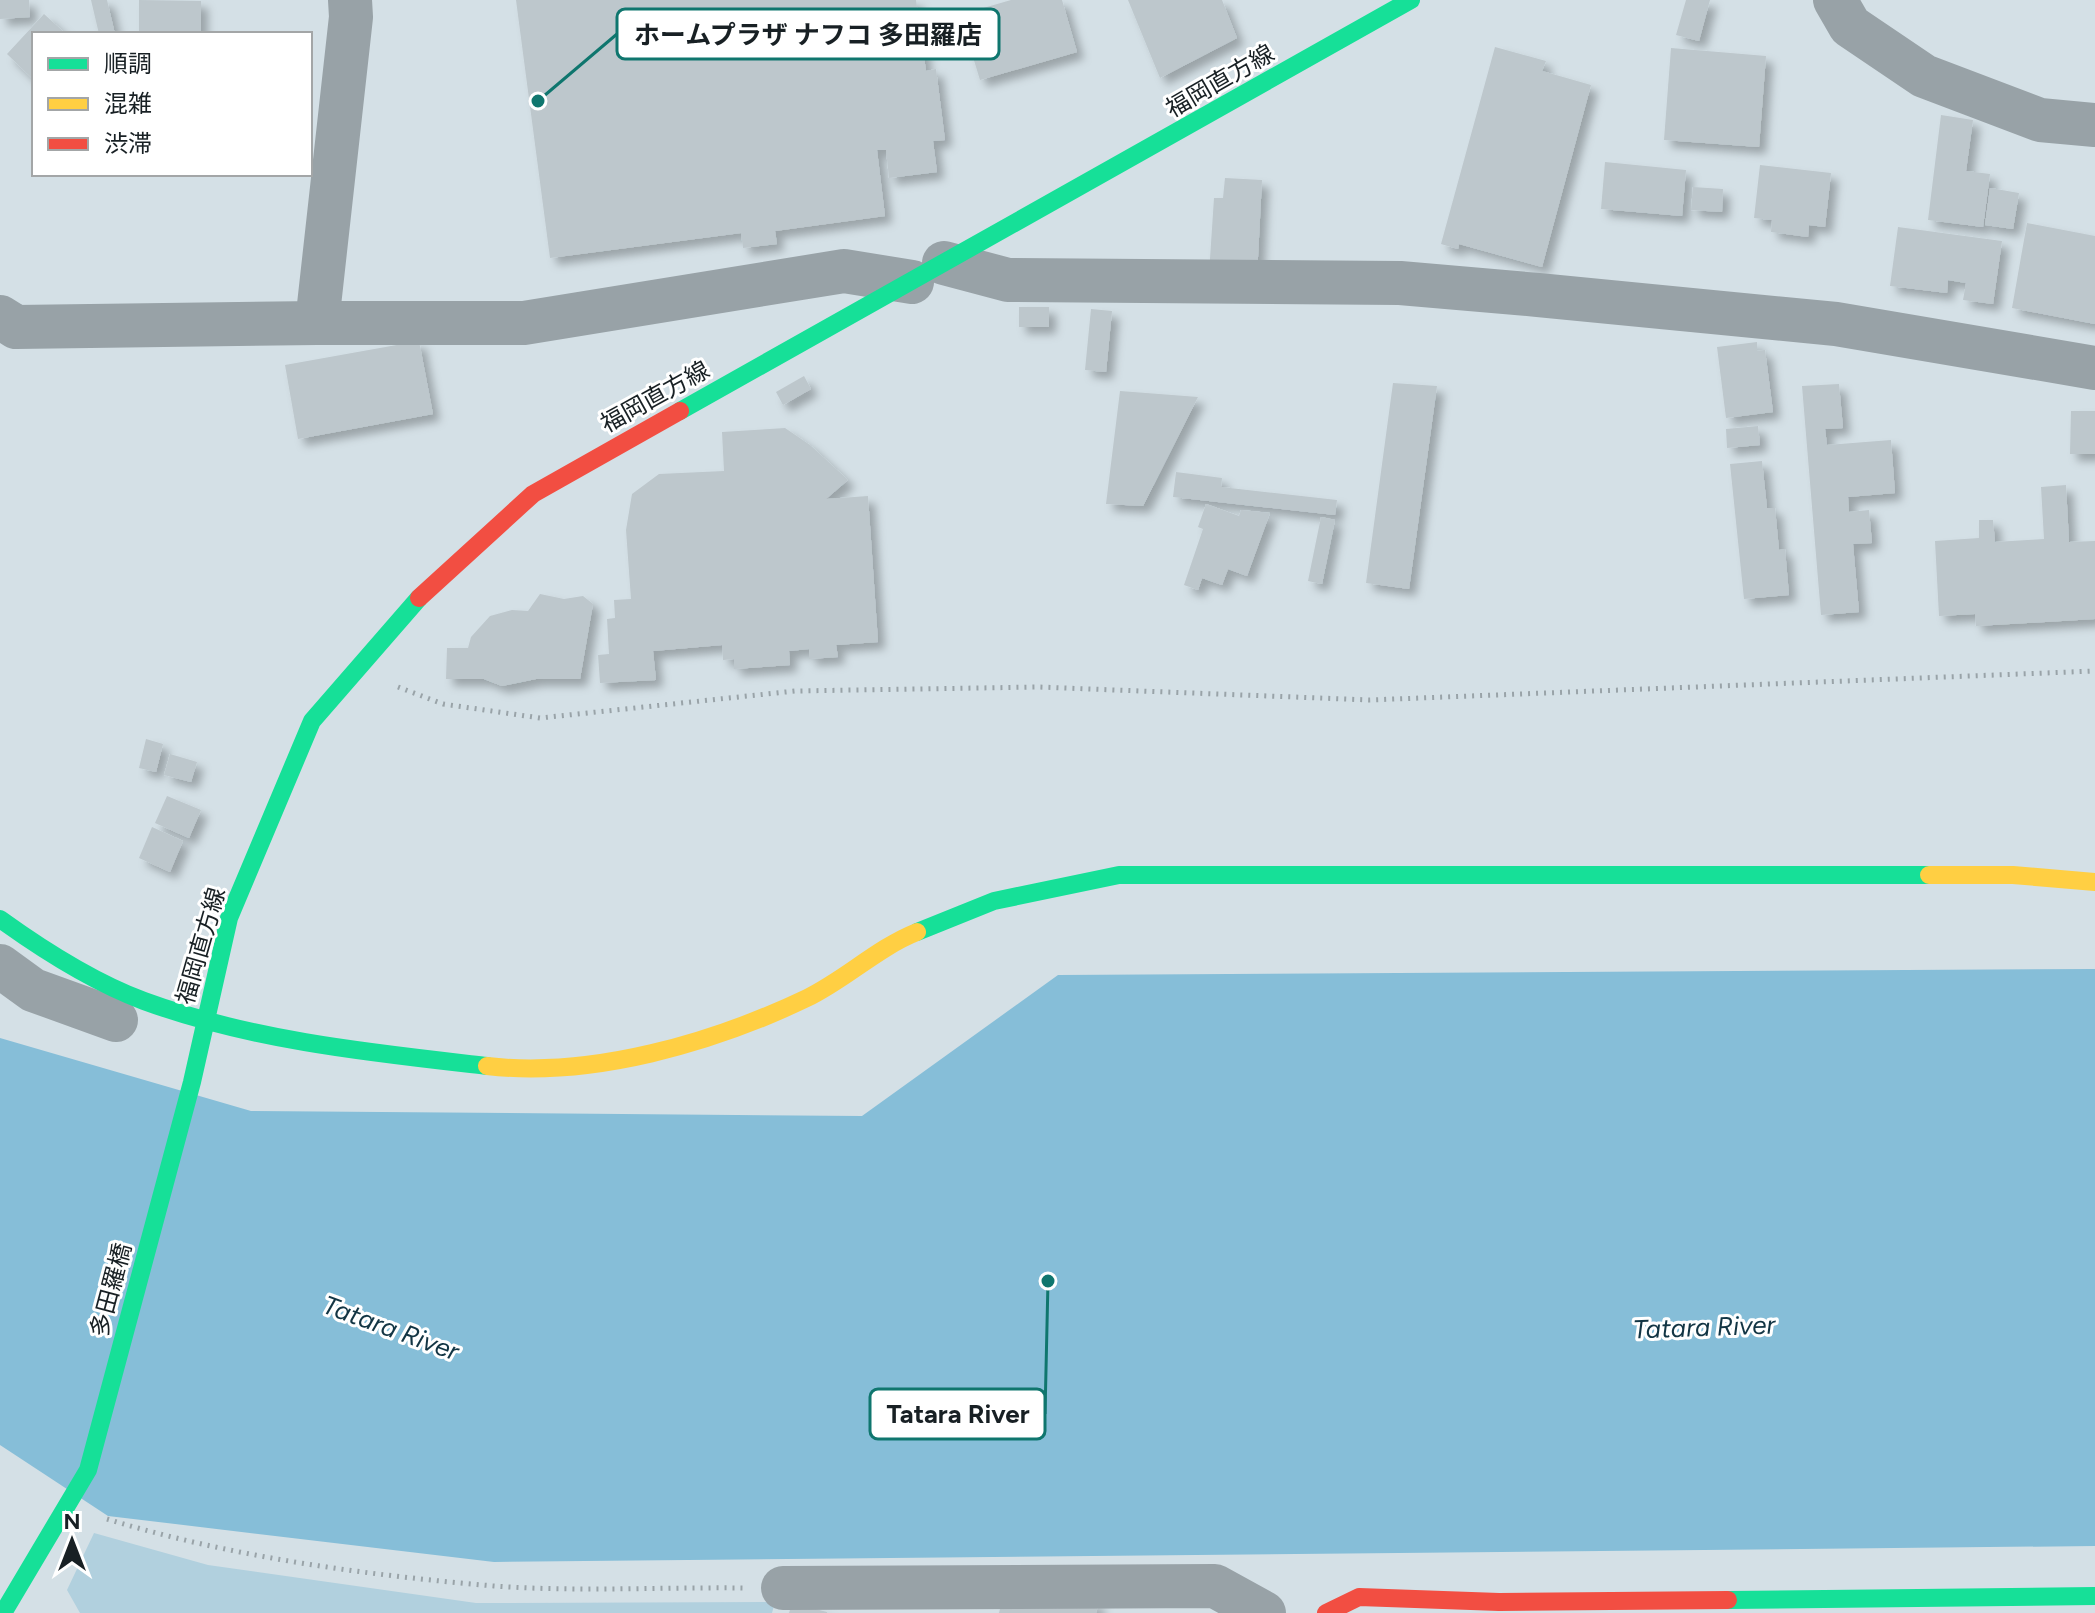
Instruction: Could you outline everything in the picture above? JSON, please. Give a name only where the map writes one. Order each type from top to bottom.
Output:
[{"type":"street","points":[[317,323],[351,17],[350,0]]},
{"type":"street","name":"福岡直方線","points":[[192,1082],[229,918],[312,721],[431,584],[533,494],[1411,0]]},
{"type":"street","points":[[1835,0],[1850,26],[1924,76],[2040,120],[2095,125]]},
{"type":"street","points":[[0,317],[16,327],[524,323],[844,271],[928,273],[1008,280],[1400,283],[1836,324],[2095,368]]},
{"type":"street","points":[[0,919],[40,948],[141,1000],[205,1020],[368,1053],[503,1068],[610,1062],[712,1037],[796,1002],[889,943],[994,901],[1119,875],[2013,875],[2095,882]]},
{"type":"street","points":[[0,966],[33,990],[116,1020]]},
{"type":"street","name":"多田羅橋","points":[[68,1507],[88,1470],[192,1082]]},
{"type":"street","points":[[3,1613],[68,1507]]},
{"type":"street","points":[[783,1588],[1215,1586],[1264,1613]]},
{"type":"street","points":[[1326,1613],[1359,1597],[1498,1607],[2095,1596]]},
{"type":"path","points":[[354,670],[443,704],[540,718],[795,691],[1039,687],[1370,700],[2095,671]]},
{"type":"path","points":[[68,1507],[152,1533],[278,1559],[496,1586],[783,1588]]},
{"type":"shaded area","points":[[94,1533],[208,1565],[476,1603],[775,1602],[772,1613],[80,1613],[67,1590]]},
{"type":"water","name":"Tatara River","points":[[2095,969],[2095,1546],[494,1562],[108,1516],[0,1445],[0,1038],[251,1111],[862,1116],[1058,975]]},
{"type":"building","points":[[0,0],[29,0],[30,17],[0,19]]},
{"type":"building","points":[[91,0],[107,0],[115,32],[99,32]]},
{"type":"building","points":[[139,0],[201,1],[201,32],[139,32]]},
{"type":"building","points":[[516,0],[916,0],[926,71],[936,69],[945,140],[933,141],[937,172],[889,178],[886,150],[877,150],[885,216],[775,231],[777,244],[743,248],[741,233],[550,258]]},
{"type":"building","points":[[1011,0],[1062,0],[1077,52],[980,80],[966,34],[978,30],[973,11]]},
{"type":"building","points":[[1128,0],[1222,0],[1237,38],[1160,78]]},
{"type":"building","points":[[1686,0],[1710,0],[1699,41],[1676,35]]},
{"type":"building","points":[[44,14],[64,32],[32,32],[32,78],[7,54]]},
{"type":"building","points":[[1495,47],[1546,61],[1542,71],[1591,85],[1542,267],[1459,244],[1458,249],[1441,244]]},
{"type":"building","points":[[1671,48],[1766,56],[1759,147],[1664,140]]},
{"type":"building","points":[[1941,115],[1973,120],[1966,171],[1990,174],[1983,227],[1928,220]]},
{"type":"building","points":[[1605,162],[1686,170],[1682,216],[1601,209]]},
{"type":"building","points":[[1760,165],[1831,173],[1825,227],[1809,225],[1808,237],[1771,232],[1772,220],[1754,218]]},
{"type":"building","points":[[1225,178],[1262,180],[1257,277],[1209,274],[1214,198],[1223,198]]},
{"type":"building","points":[[1693,187],[1723,189],[1722,212],[1691,210]]},
{"type":"building","points":[[1990,188],[2019,193],[2013,229],[1985,225]]},
{"type":"building","points":[[2027,223],[2095,236],[2095,324],[2012,308]]},
{"type":"building","points":[[1898,227],[2002,241],[1993,304],[1963,300],[1966,283],[1948,280],[1947,293],[1890,286]]},
{"type":"building","points":[[1019,307],[1049,307],[1049,327],[1019,327]]},
{"type":"building","points":[[1091,309],[1112,311],[1106,372],[1085,370]]},
{"type":"building","points":[[419,341],[433,414],[298,439],[285,365]]},
{"type":"building","points":[[1757,342],[1757,351],[1765,350],[1773,412],[1726,418],[1717,347]]},
{"type":"building","points":[[804,376],[811,389],[783,405],[776,392]]},
{"type":"building","points":[[1393,383],[1437,386],[1409,589],[1366,583]]},
{"type":"building","points":[[1839,384],[1843,428],[1825,429],[1827,445],[1891,440],[1895,493],[1848,497],[1849,512],[1869,510],[1872,543],[1853,544],[1859,612],[1821,615],[1802,386]]},
{"type":"building","points":[[1120,391],[1198,397],[1143,506],[1106,504]]},
{"type":"building","points":[[2071,411],[2095,411],[2095,454],[2070,454]]},
{"type":"building","points":[[1758,426],[1760,445],[1727,448],[1726,429]]},
{"type":"building","points":[[785,428],[810,445],[848,480],[826,499],[868,496],[878,642],[836,645],[838,657],[809,659],[809,649],[789,651],[790,665],[734,669],[734,659],[723,660],[722,645],[653,651],[656,680],[600,683],[598,655],[609,654],[607,619],[615,618],[614,600],[631,599],[626,530],[632,494],[659,474],[724,471],[722,432]]},
{"type":"building","points":[[1762,461],[1767,508],[1775,508],[1779,550],[1785,549],[1789,595],[1744,599],[1730,464]]},
{"type":"building","points":[[1176,472],[1222,478],[1221,487],[1337,500],[1335,515],[1173,497]]},
{"type":"building","points":[[2066,485],[2069,542],[2095,541],[2095,619],[1976,626],[1975,614],[1939,616],[1935,541],[1979,538],[1979,520],[1993,520],[1995,542],[2044,539],[2041,487]]},
{"type":"building","points":[[1206,504],[1239,516],[1241,510],[1270,513],[1247,576],[1228,569],[1222,585],[1202,578],[1198,590],[1184,585],[1203,529],[1198,527]]},
{"type":"building","points":[[1321,517],[1335,520],[1322,584],[1308,581]]},
{"type":"building","points":[[540,594],[564,599],[583,596],[593,604],[580,679],[536,679],[502,686],[484,679],[446,679],[447,648],[468,648],[471,637],[490,616],[512,610],[528,611]]},
{"type":"building","points":[[146,739],[163,744],[156,772],[139,768]]},
{"type":"building","points":[[170,754],[197,762],[191,782],[164,775]]},
{"type":"building","points":[[167,796],[201,810],[189,838],[155,823]]},
{"type":"building","points":[[152,827],[183,841],[170,872],[139,858]]},
{"type":"building","points":[[1002,1600],[1099,1602],[1096,1613],[999,1613]]},
{"type":"building","points":[[792,1603],[827,1612],[827,1613],[789,1613]]},
{"type":"traffic: fast","points":[[680,411],[1411,0]]},
{"type":"traffic: fast","points":[[3,1613],[88,1470],[192,1082],[229,918],[312,721],[419,598]]},
{"type":"traffic: fast","points":[[917,932],[994,901],[1119,875],[1929,875]]},
{"type":"traffic: fast","points":[[0,919],[51,954],[106,985],[185,1015],[313,1044],[487,1066]]},
{"type":"traffic: fast","points":[[1728,1600],[2095,1596]]},
{"type":"traffic: slow","points":[[1929,875],[2013,875],[2095,882]]},
{"type":"traffic: slow","points":[[487,1066],[568,1067],[610,1062],[692,1042],[807,998],[888,946],[917,932]]},
{"type":"traffic: jam","points":[[419,598],[533,494],[680,411]]},
{"type":"traffic: jam","points":[[1326,1613],[1359,1597],[1499,1602],[1728,1600]]},
{"type":"place","name":"ホームプラザ ナフコ 多田羅店","points":[[538,101]]},
{"type":"place","name":"Tatara River","points":[[1048,1281]]}]
